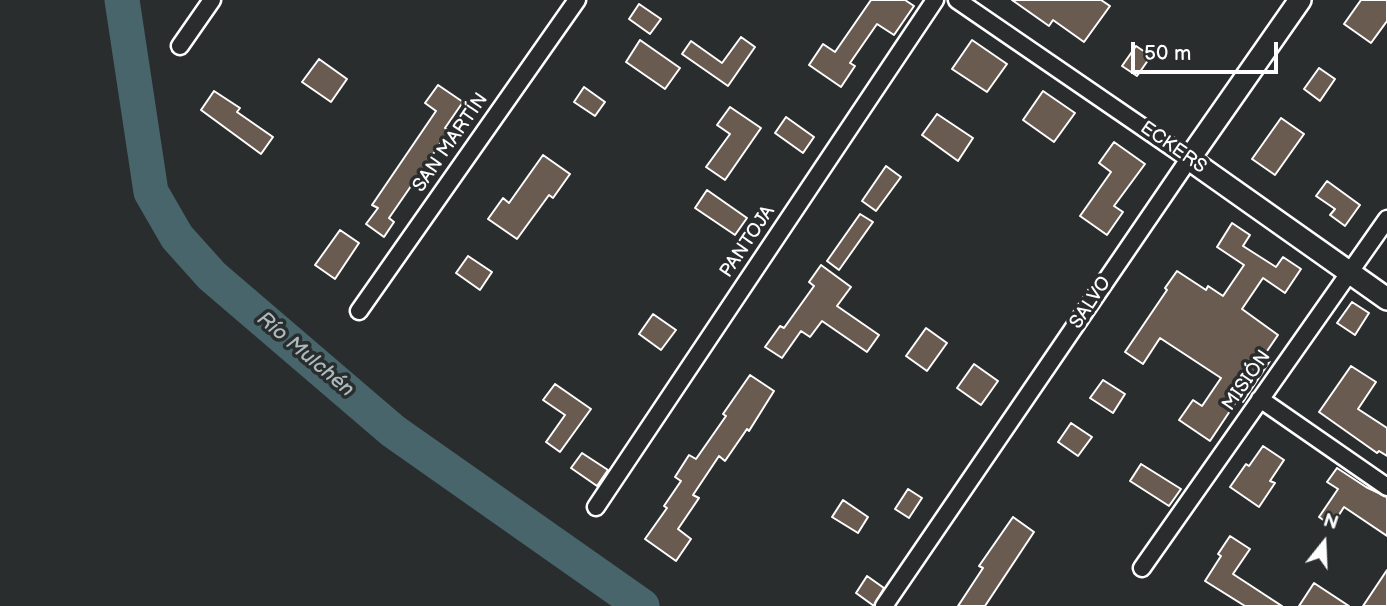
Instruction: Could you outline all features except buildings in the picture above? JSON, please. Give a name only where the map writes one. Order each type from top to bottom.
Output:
[{"type":"street","points":[[180,46],[212,0]]},
{"type":"street","name":"SAN MARTÍN","points":[[359,311],[577,0]]},
{"type":"street","name":"PANTOJA","points":[[596,507],[935,0]]},
{"type":"street","name":"ECKERS","points":[[957,0],[1387,299]]},
{"type":"street","name":"SALVO","points":[[884,606],[1300,0]]},
{"type":"street","name":"MISIÓN","points":[[1142,568],[1387,219]]},
{"type":"street","points":[[1260,399],[1387,488]]},
{"type":"waterway","name":"Río Mulchén","points":[[122,0],[151,192],[177,237],[212,276],[393,431],[642,606]]}]
